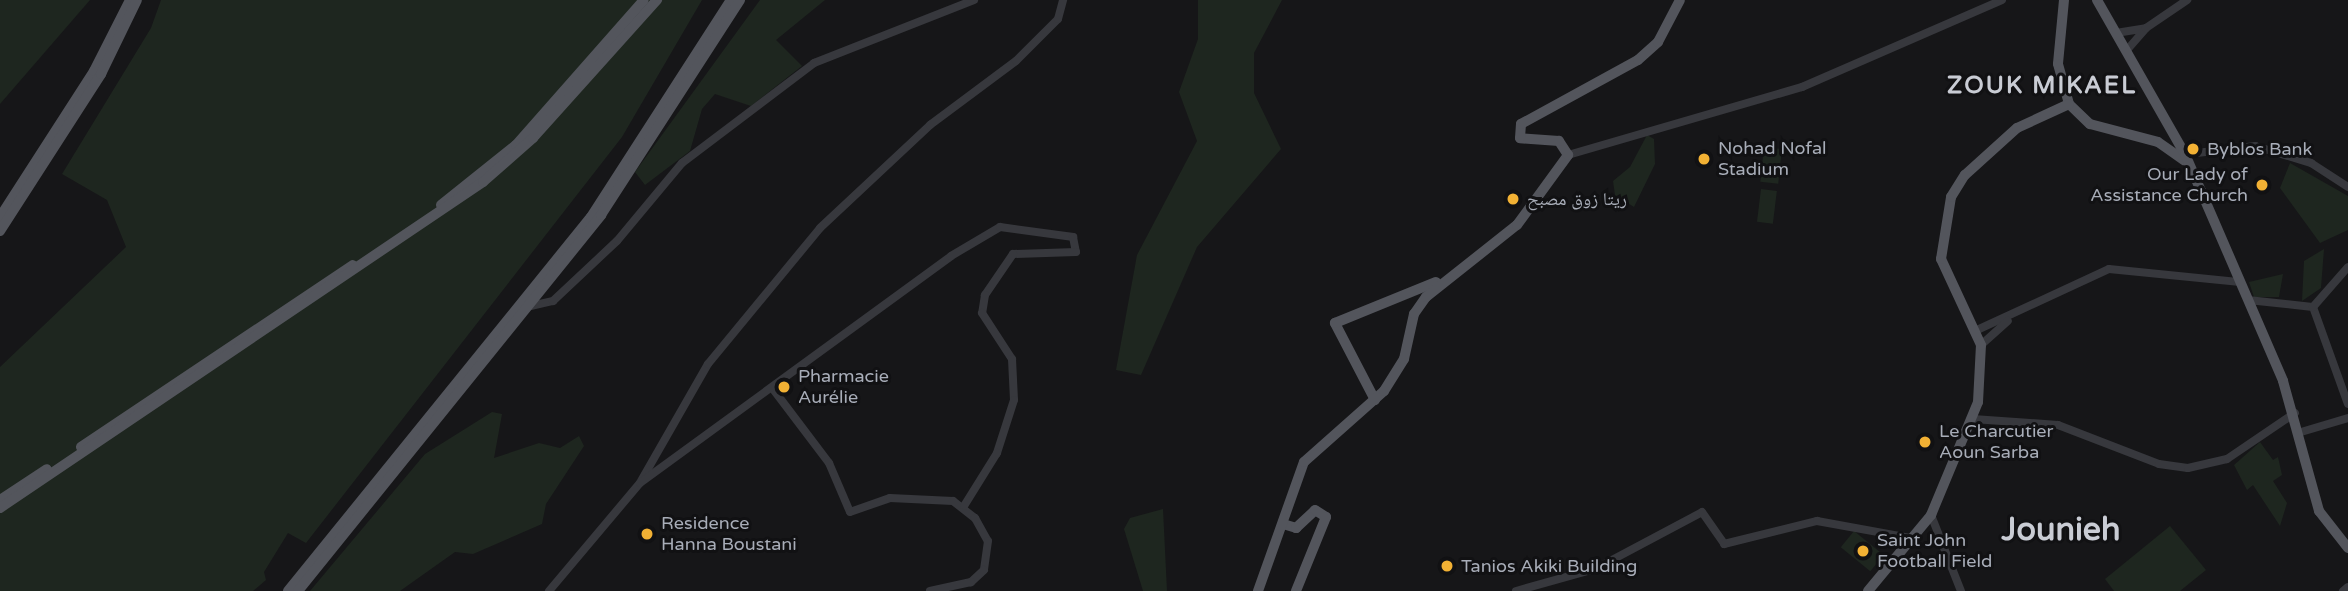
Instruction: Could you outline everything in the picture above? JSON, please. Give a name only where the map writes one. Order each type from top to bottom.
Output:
[{"type":"main road","points":[[0,217],[94,71],[130,0]]},
{"type":"main road","points":[[0,231],[101,74],[137,0]]},
{"type":"main road","points":[[0,499],[484,172],[524,137],[644,0]]},
{"type":"main road","points":[[0,508],[484,182],[533,138],[657,0]]},
{"type":"main road","points":[[298,591],[591,217],[731,0]]},
{"type":"main road","points":[[288,591],[520,308],[601,215],[740,0]]},
{"type":"main road","points":[[1258,591],[1304,462],[1375,400],[1404,359],[1416,310],[1443,279],[1517,225],[1568,155],[1559,141],[1520,138],[1521,124],[1638,60],[1658,42],[1679,0]]},
{"type":"main road","points":[[2064,0],[2058,64],[2069,104],[2090,124],[2150,139],[2183,154]]},
{"type":"main road","points":[[2097,3],[2127,50],[2190,168],[2295,414],[2319,511],[2348,548]]},
{"type":"main road","points":[[1868,591],[1931,514],[1973,419],[1983,371],[1981,345],[1977,330],[1942,266],[1951,197],[1965,175],[2017,128],[2069,104]]},
{"type":"main road","points":[[2150,139],[2172,130]]},
{"type":"main road","points":[[1375,400],[1335,323],[1443,279]]},
{"type":"main road","points":[[1283,524],[1296,527],[1315,510],[1326,517],[1296,591]]},
{"type":"street","points":[[520,308],[544,307],[570,287],[689,157],[814,63],[974,0]]},
{"type":"street","points":[[549,591],[640,483],[708,364],[820,228],[930,125],[1016,61],[1058,19],[1063,0]]},
{"type":"street","points":[[1568,155],[1802,87],[2002,0]]},
{"type":"street","points":[[2127,50],[2146,27],[2187,0]]},
{"type":"street","points":[[2116,33],[2146,27]]},
{"type":"street","points":[[2183,154],[2255,146],[2302,159],[2348,187]]},
{"type":"street","points":[[640,483],[983,234],[1010,227],[1073,237],[1076,252],[1013,254],[985,295],[982,313],[1012,359],[1014,400],[997,453],[964,506]]},
{"type":"street","points":[[2313,307],[2348,267]]},
{"type":"street","points":[[1977,330],[2010,319],[2109,269],[2240,282]]},
{"type":"street","points":[[2248,300],[2313,307]]},
{"type":"street","points":[[2313,307],[2348,404]]},
{"type":"street","points":[[1981,345],[2010,319]]},
{"type":"street","points":[[773,389],[829,463],[850,512],[890,498],[964,506],[988,541],[987,564],[971,582],[930,591]]},
{"type":"street","points":[[1973,419],[2058,425],[2159,464],[2188,468],[2227,459],[2295,414]]},
{"type":"street","points":[[2301,432],[2348,418]]},
{"type":"street","points":[[1517,591],[1595,569],[1702,512],[1724,544],[1817,521],[1911,538]]},
{"type":"street","points":[[1931,514],[1961,591]]},
{"type":"street","points":[[1920,529],[1938,536]]},
{"type":"street","points":[[2343,591],[2348,587]]},
{"type":"shaded area","points":[[0,0],[90,0],[0,104]]},
{"type":"shaded area","points":[[161,0],[702,0],[622,137],[306,543],[288,533],[264,572],[266,580],[253,591],[0,591],[0,367],[126,247],[107,200],[62,174],[151,28]]},
{"type":"shaded area","points":[[760,0],[825,0],[776,40],[802,66],[751,106],[715,94],[702,109],[690,151],[645,185],[635,172]]},
{"type":"shaded area","points":[[1198,0],[1282,0],[1254,53],[1254,93],[1281,149],[1197,247],[1141,375],[1116,370],[1137,255],[1197,141],[1179,92],[1198,39]]},
{"type":"shaded area","points":[[1647,135],[1654,139],[1655,164],[1634,207],[1615,195],[1613,181],[1630,167]]},
{"type":"shaded area","points":[[1764,147],[1782,149],[1778,184],[1760,182]]},
{"type":"shaded area","points":[[2290,163],[2348,196],[2348,230],[2320,243],[2280,188]]},
{"type":"shaded area","points":[[1761,189],[1777,191],[1773,224],[1757,222]]},
{"type":"shaded area","points":[[2324,249],[2321,288],[2302,301],[2304,261]]},
{"type":"shaded area","points":[[2283,274],[2279,297],[2254,297],[2249,282]]},
{"type":"shaded area","points":[[492,412],[502,414],[494,458],[539,443],[560,448],[579,436],[584,446],[546,504],[542,524],[473,554],[455,552],[400,591],[310,591],[425,454]]},
{"type":"shaded area","points":[[2260,442],[2273,460],[2278,457],[2282,475],[2273,481],[2287,503],[2280,526],[2253,485],[2247,490],[2234,465]]},
{"type":"shaded area","points":[[1163,509],[1167,591],[1143,591],[1124,529],[1130,518]]},
{"type":"shaded area","points":[[2170,526],[2206,570],[2180,591],[2114,591],[2105,579]]},
{"type":"shaded area","name":"Saint John Football Field","points":[[1854,531],[1884,555],[1870,571],[1841,547]]},
{"type":"place","name":"Byblos Bank","points":[[2193,149]]},
{"type":"place","name":"Nohad Nofal Stadium","points":[[1704,159]]},
{"type":"place","name":"Our Lady of Assistance Church","points":[[2262,185]]},
{"type":"place","name":"ريتا زوق مصبح","points":[[1513,199]]},
{"type":"place","name":"Pharmacie Aurélie","points":[[784,387]]},
{"type":"place","name":"Le Charcutier Aoun Sarba","points":[[1925,442]]},
{"type":"place","name":"Residence Hanna Boustani","points":[[647,534]]},
{"type":"place","name":"Saint John Football Field","points":[[1863,551]]},
{"type":"place","name":"Tanios Akiki Building","points":[[1447,566]]},
{"type":"district","name":"ZOUK MIKAEL","points":[[2042,86]]},
{"type":"district","name":"Jounieh","points":[[2061,530]]}]
